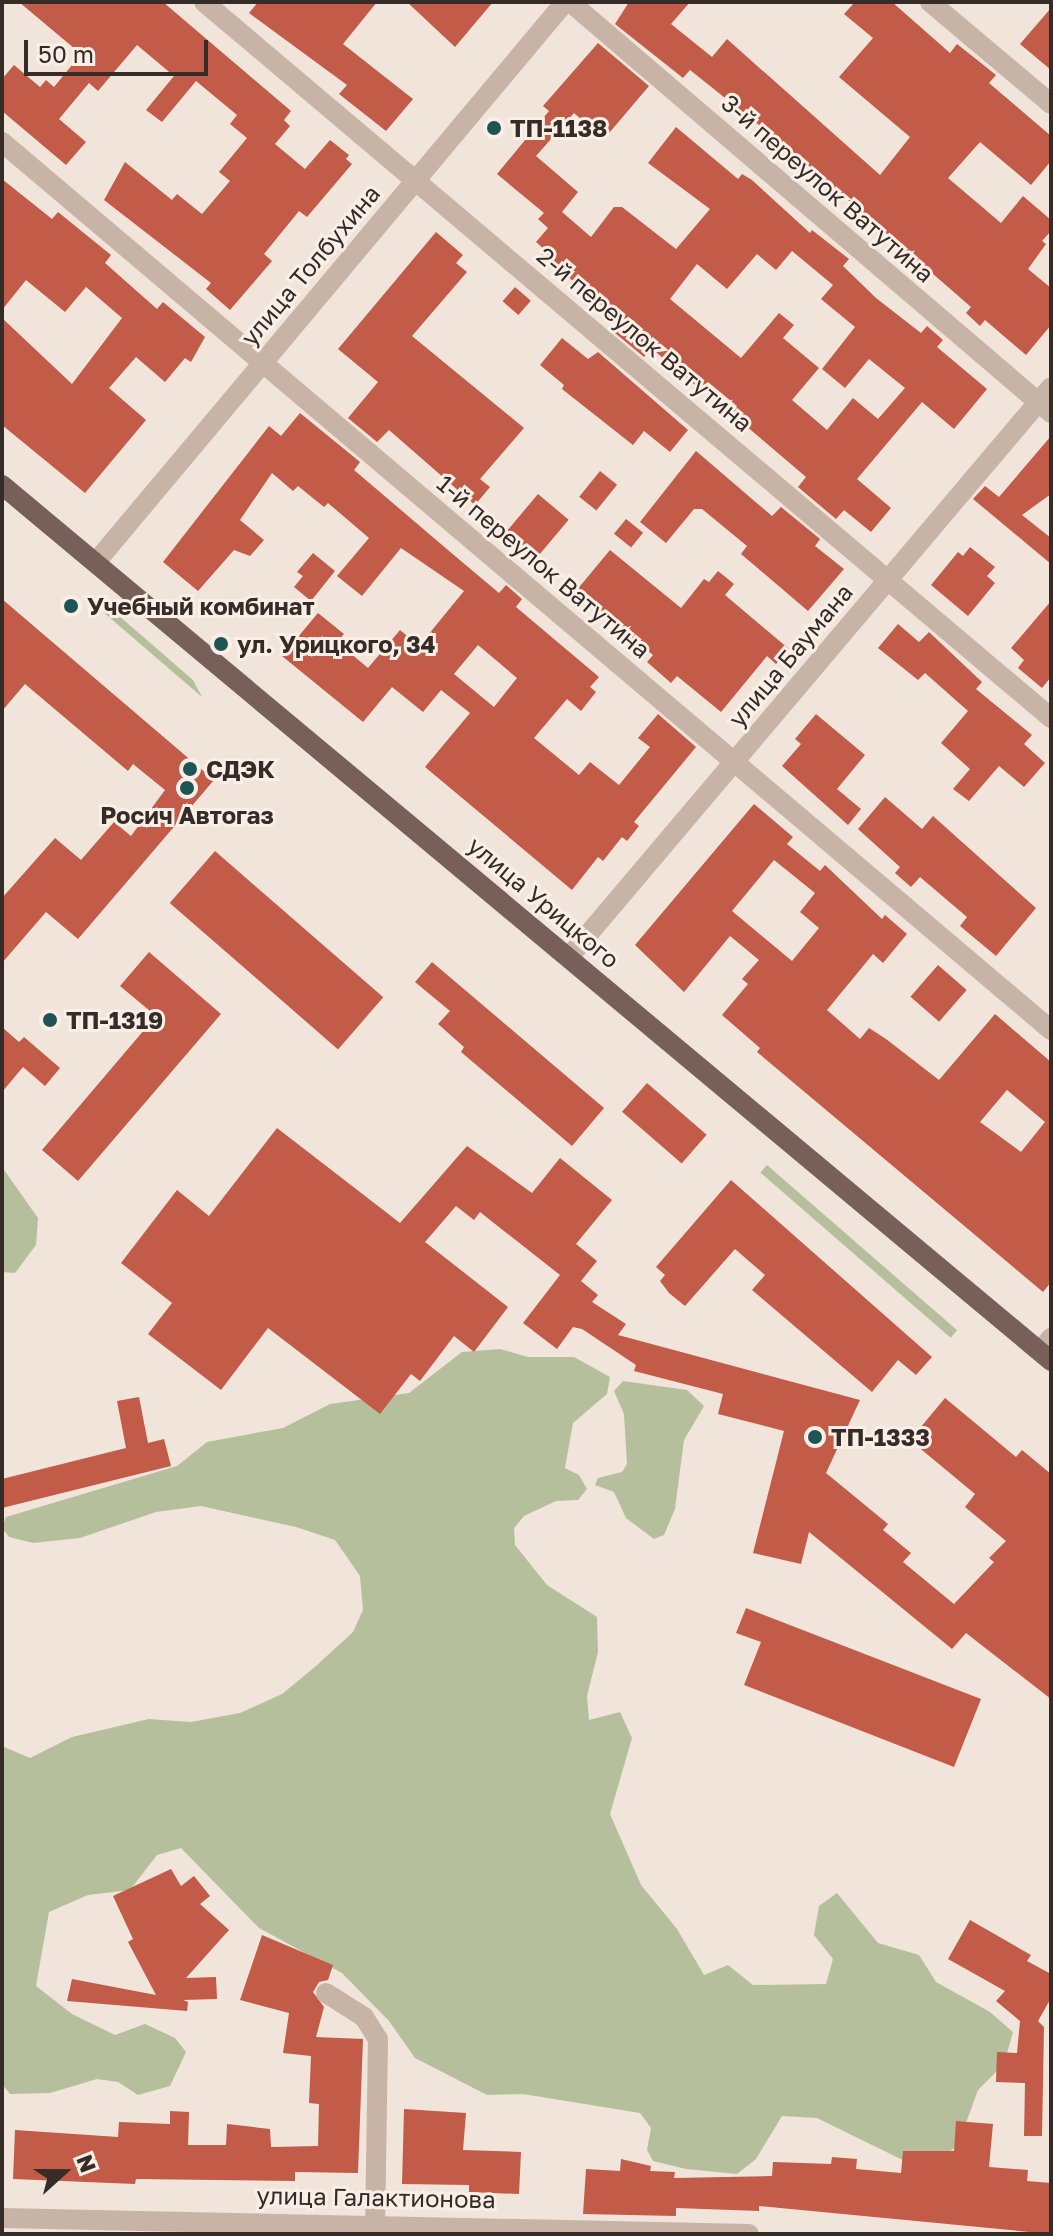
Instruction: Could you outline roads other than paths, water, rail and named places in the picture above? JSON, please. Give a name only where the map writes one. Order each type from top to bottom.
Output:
[{"type":"main road","name":"улица Урицкого","points":[[2,485],[1047,1350]]},
{"type":"street","name":"2-й переулок Ватутина","points":[[204,2],[1051,718]]},
{"type":"street","name":"улица Толбухина","points":[[96,562],[568,2]]},
{"type":"street","name":"3-й переулок Ватутина","points":[[568,2],[1047,401]]},
{"type":"street","points":[[930,2],[1051,104]]},
{"type":"street","name":"1-й переулок Ватутина","points":[[2,142],[1051,1030]]},
{"type":"street","name":"улица Баумана","points":[[569,957],[888,580],[1047,401]]},
{"type":"street","points":[[326,1993],[364,2017],[378,2039],[368,2226]]},
{"type":"street","name":"улица Галактионова","points":[[2,2218],[749,2234]]},
{"type":"place","name":"ТП-1138","points":[[494,128]]},
{"type":"place","name":"Учебный комбинат","points":[[71,606]]},
{"type":"place","name":"ул. Урицкого, 34","points":[[221,644]]},
{"type":"place","name":"СДЭК","points":[[190,769]]},
{"type":"place","name":"Росич Автогаз","points":[[187,788]]},
{"type":"place","name":"ТП-1319","points":[[50,1020]]},
{"type":"place","name":"ТП-1333","points":[[815,1437]]}]
